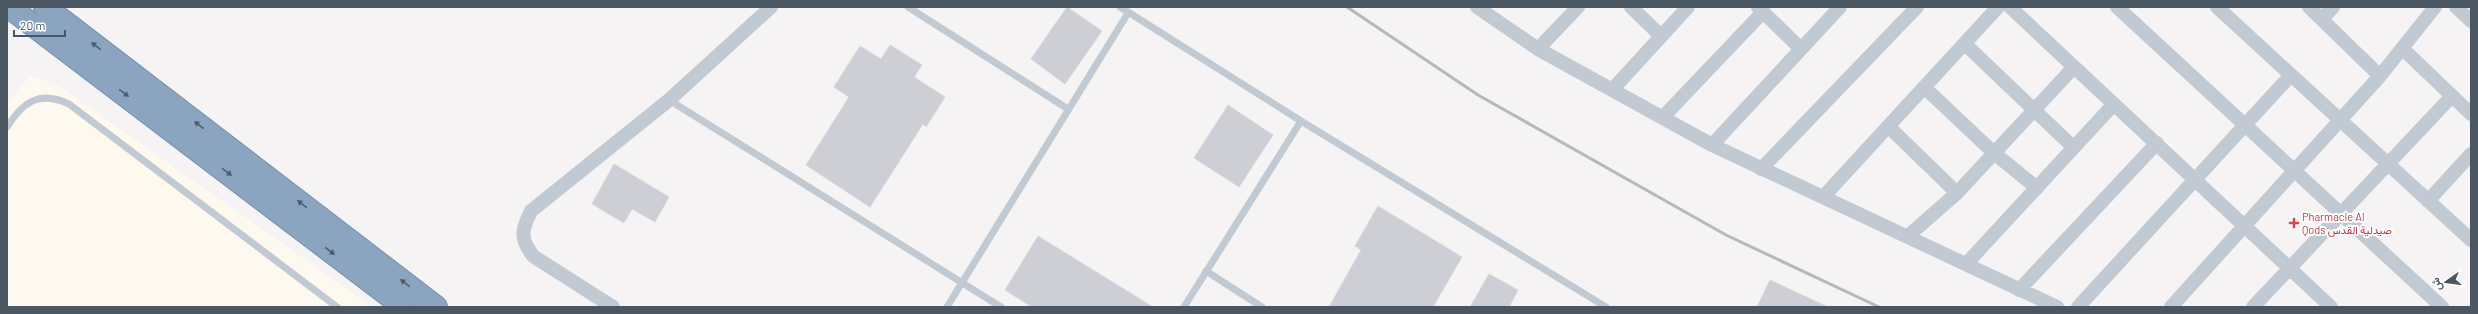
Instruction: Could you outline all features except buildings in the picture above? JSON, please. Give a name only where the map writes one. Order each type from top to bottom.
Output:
[{"type":"highway","points":[[9,7],[404,307]]},
{"type":"highway","points":[[51,11],[436,307]]},
{"type":"street","points":[[613,307],[533,256],[525,246],[523,237],[524,226],[531,211],[669,100],[771,7]]},
{"type":"street","points":[[1477,7],[1538,49],[1712,145],[1761,169],[1824,196],[1967,263],[2019,290],[2057,307]]},
{"type":"street","points":[[1538,49],[1578,7]]},
{"type":"street","points":[[1631,7],[1661,36]]},
{"type":"street","points":[[1612,90],[1688,7]]},
{"type":"street","points":[[1712,145],[1839,7]]},
{"type":"street","points":[[1761,169],[1917,7]]},
{"type":"street","points":[[1824,196],[1998,7]]},
{"type":"street","points":[[2010,7],[2331,307]]},
{"type":"street","points":[[2117,7],[2442,307]]},
{"type":"street","points":[[2217,7],[2471,240]]},
{"type":"street","points":[[2309,7],[2380,76]]},
{"type":"street","points":[[2322,19],[2333,7]]},
{"type":"street","points":[[2171,307],[2380,76],[2435,7]]},
{"type":"street","points":[[2456,7],[2471,21]]},
{"type":"street","points":[[1662,117],[1760,10],[1801,49]]},
{"type":"street","points":[[1965,44],[2073,147]]},
{"type":"street","points":[[2403,48],[2471,114]]},
{"type":"street","points":[[1908,236],[1957,193],[2074,67]]},
{"type":"street","points":[[2078,307],[2291,75]]},
{"type":"street","points":[[1924,87],[1994,153],[2037,188]]},
{"type":"street","points":[[2253,307],[2452,96]]},
{"type":"street","points":[[1967,263],[2114,104]]},
{"type":"street","points":[[1888,127],[1957,193]]},
{"type":"street","points":[[2019,290],[2157,143]]},
{"type":"street","points":[[2428,201],[2471,154]]},
{"type":"lane","points":[[908,7],[1068,109]]},
{"type":"lane","points":[[1120,7],[1301,121],[1606,307]]},
{"type":"lane","points":[[947,307],[1128,12]]},
{"type":"lane","points":[[7,127],[18,110],[32,100],[50,98],[68,104],[337,307]]},
{"type":"lane","points":[[669,100],[1002,307]]},
{"type":"lane","points":[[1184,307],[1301,121]]},
{"type":"lane","points":[[1206,271],[1262,307]]},
{"type":"shaded area","points":[[29,75],[59,86],[373,307],[7,307],[7,105]]},
{"type":"railway","points":[[1347,7],[1478,95],[1726,235],[1879,307]]},
{"type":"place","name":"Pharmacie Al Qods صيدلية القدس","points":[[2294,223]]}]
